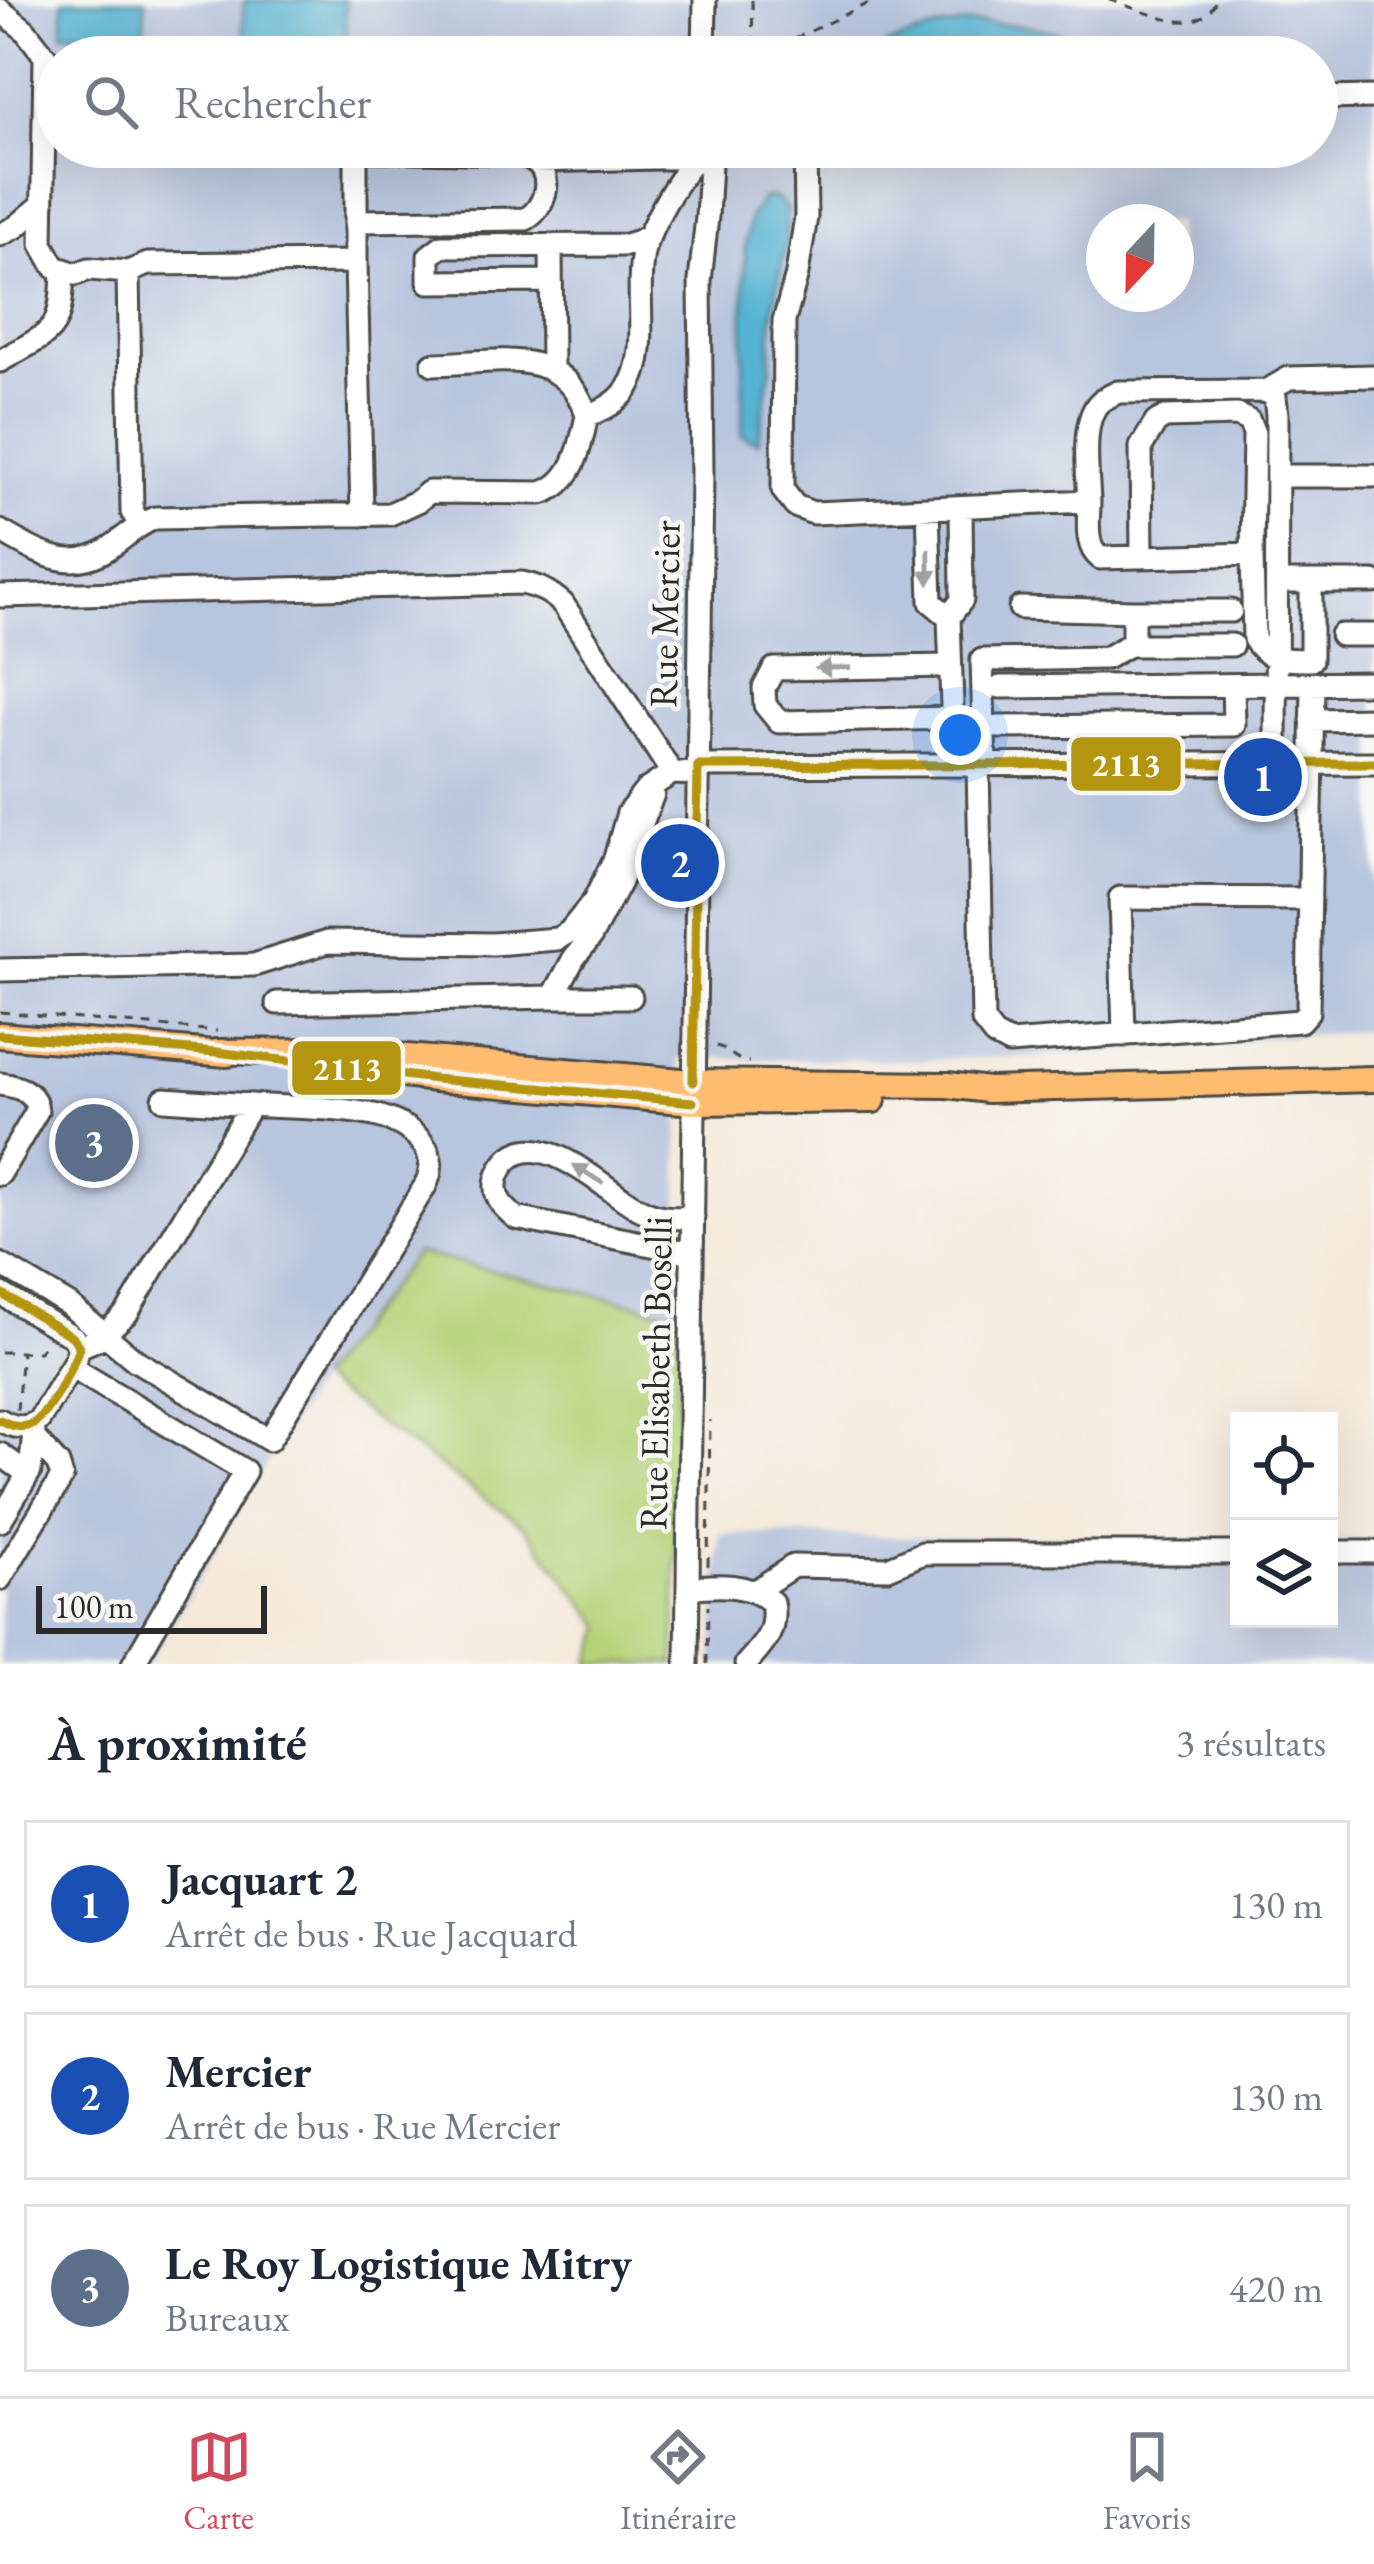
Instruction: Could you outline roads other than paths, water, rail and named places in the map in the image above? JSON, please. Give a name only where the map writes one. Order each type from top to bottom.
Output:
[{"type":"main road","points":[[0,1035],[217,1052],[435,1079],[892,1100],[988,1090],[1374,1078]]},
{"type":"street","points":[[704,36],[705,0]]},
{"type":"street","points":[[0,10],[36,42]]},
{"type":"street","points":[[1338,98],[1374,98]]},
{"type":"street","points":[[45,168],[42,244],[55,267],[63,271],[128,272],[148,264],[356,262]]},
{"type":"street","points":[[356,168],[362,515]]},
{"type":"street","points":[[356,221],[526,219],[536,213],[545,191],[541,168]]},
{"type":"street","points":[[587,415],[621,397],[635,377],[640,359],[643,255],[675,187],[692,168]]},
{"type":"street","name":"Rue Mercier","points":[[693,1092],[700,281],[706,168]]},
{"type":"street","points":[[805,168],[806,217],[784,321],[783,490],[795,506],[813,513],[1089,501]]},
{"type":"street","points":[[8,231],[43,204]]},
{"type":"street","points":[[8,231],[42,244]]},
{"type":"street","points":[[550,281],[429,282],[429,256],[442,246],[626,244],[650,234]]},
{"type":"street","points":[[551,245],[552,370]]},
{"type":"street","points":[[0,361],[49,332],[58,321],[63,271]]},
{"type":"street","points":[[128,272],[132,512],[140,524]]},
{"type":"street","points":[[0,531],[46,555],[81,562],[96,558],[155,518],[390,514],[429,492],[541,493],[554,489],[573,466],[587,415],[581,397],[563,375],[524,362],[433,364]]},
{"type":"street","points":[[1252,554],[1100,558],[1093,552],[1087,433],[1101,400],[1118,392],[1266,391],[1289,379],[1374,376]]},
{"type":"street","points":[[1266,391],[1275,398],[1277,415],[1276,764]]},
{"type":"street","points":[[1142,556],[1141,447],[1156,422],[1165,417],[1237,415],[1249,421],[1254,433],[1254,639],[1278,660],[1311,660],[1311,582]]},
{"type":"street","points":[[1277,476],[1374,476]]},
{"type":"street","points":[[962,508],[962,600],[949,617],[952,718],[972,765]]},
{"type":"street","points":[[928,509],[931,602],[949,617]]},
{"type":"street","points":[[1278,582],[1374,582]]},
{"type":"street","points":[[0,596],[540,587],[563,604],[665,777]]},
{"type":"street","points":[[1020,608],[1231,611]]},
{"type":"street","points":[[1133,611],[1133,645]]},
{"type":"street","points":[[1341,635],[1374,635]]},
{"type":"street","points":[[1232,646],[1133,645],[1106,658],[982,660],[972,765],[983,1021],[994,1035],[1009,1043],[1300,1021],[1308,1012],[1313,683]]},
{"type":"street","points":[[1106,658],[1106,686]]},
{"type":"street","points":[[950,666],[774,669],[764,688],[765,705],[779,722],[952,718]]},
{"type":"street","points":[[1000,687],[1374,683]]},
{"type":"street","points":[[998,727],[1234,725],[1233,685]]},
{"type":"street","points":[[1312,720],[1374,719]]},
{"type":"street","points":[[0,970],[254,965],[327,943],[493,944],[556,938],[584,917],[615,858],[628,813],[646,790],[665,777],[698,770],[1374,763]]},
{"type":"street","points":[[553,997],[620,882],[665,777]]},
{"type":"street","points":[[1124,1036],[1120,898],[1310,899]]},
{"type":"street","points":[[277,1003],[631,997]]},
{"type":"street","points":[[0,1084],[29,1094],[37,1111],[0,1174]]},
{"type":"street","name":"Rue Elisabeth Boselli","points":[[687,1664],[693,1092]]},
{"type":"street","points":[[0,1264],[69,1305],[135,1360],[269,1440],[425,1186],[432,1159],[422,1142],[377,1116],[164,1099]]},
{"type":"street","points":[[0,1521],[28,1474],[34,1432],[75,1357],[128,1313],[251,1105]]},
{"type":"street","points":[[692,1253],[516,1218],[504,1208],[496,1186],[507,1160],[532,1151],[586,1170],[650,1214],[693,1217]]},
{"type":"street","points":[[0,1293],[73,1336],[75,1357]]},
{"type":"street","points":[[75,1357],[245,1471],[133,1664]]},
{"type":"street","points":[[0,1579],[62,1477],[34,1432],[14,1426],[2,1415]]},
{"type":"street","points":[[0,1454],[28,1474]]},
{"type":"street","points":[[757,1590],[793,1566],[888,1568],[923,1553],[1230,1552]]},
{"type":"street","points":[[1338,1552],[1374,1552]]},
{"type":"street","points":[[689,1588],[722,1585],[757,1590],[772,1602],[775,1618],[770,1636],[746,1664]]},
{"type":"water","points":[[63,0],[145,0],[144,32],[63,33]]},
{"type":"water","points":[[244,0],[345,0],[346,36],[245,36]]},
{"type":"water","points":[[1021,26],[1066,36],[914,36],[943,27]]},
{"type":"water","points":[[769,197],[786,207],[787,239],[773,309],[770,373],[758,442],[742,436],[745,248],[750,217],[762,199]]},
{"type":"place","name":"Jacquart 2","points":[[1263,777]]},
{"type":"place","name":"Mercier","points":[[680,863]]},
{"type":"place","name":"Le Roy Logistique Mitry","points":[[94,1143]]}]
